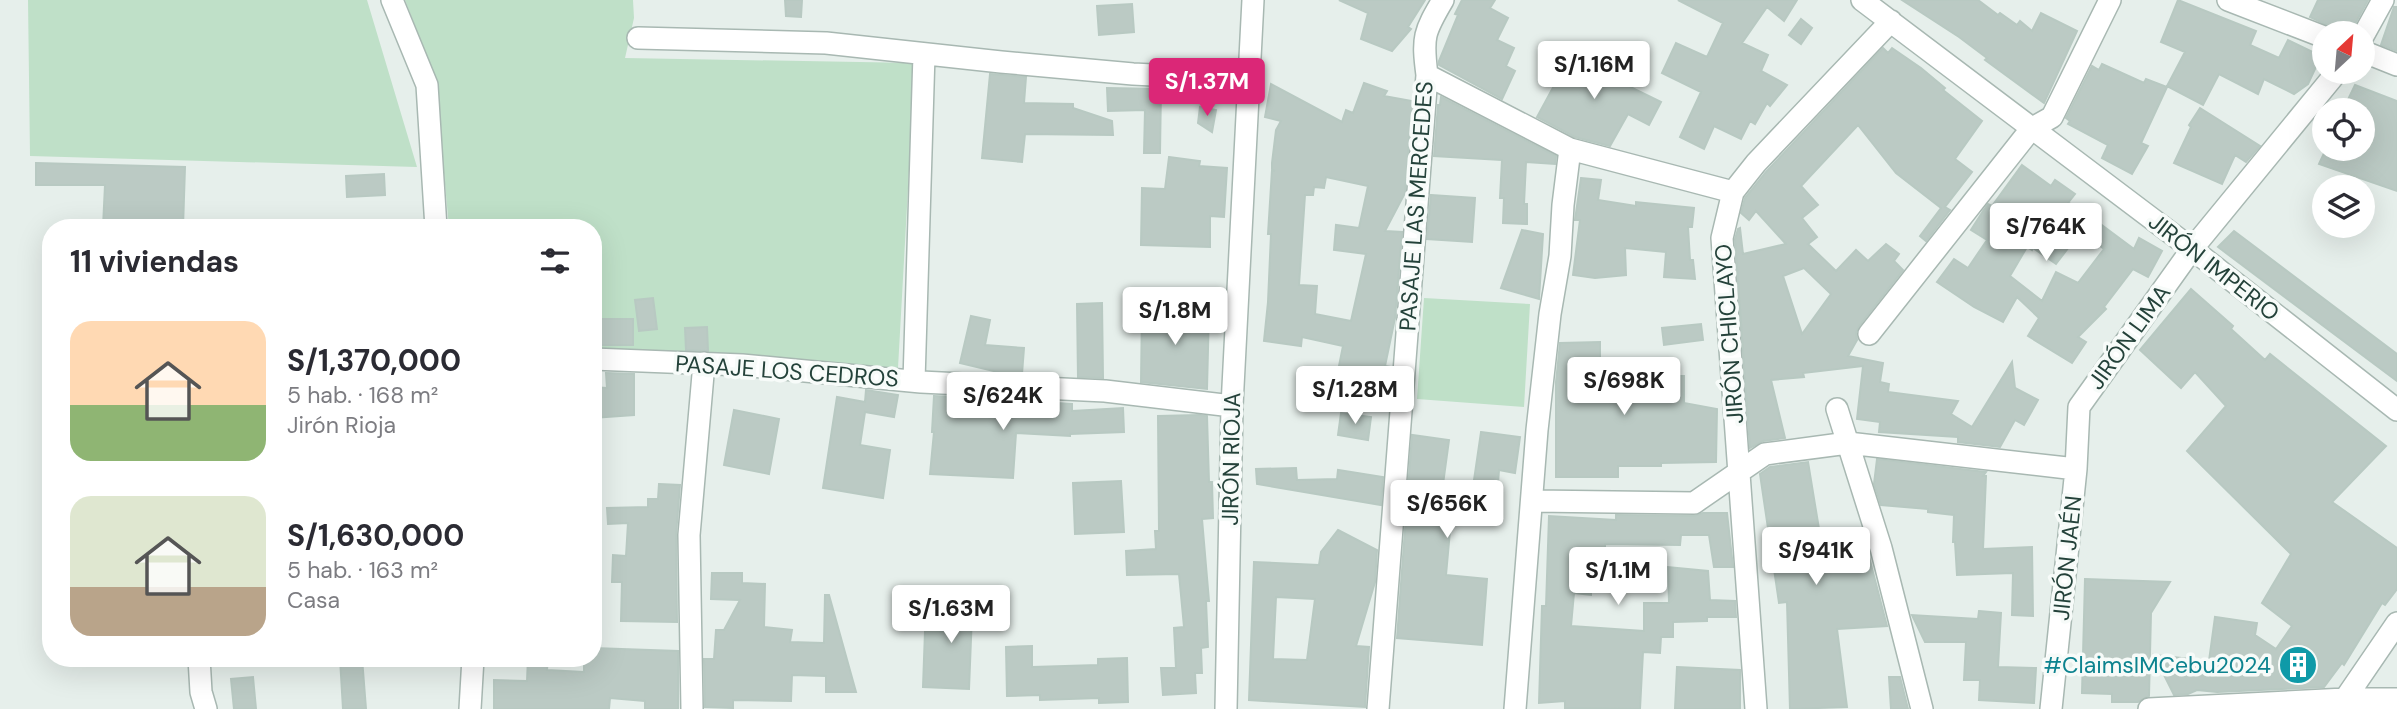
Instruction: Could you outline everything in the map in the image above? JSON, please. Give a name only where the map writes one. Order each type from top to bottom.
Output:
[{"type":"street","points":[[392,0],[427,85],[435,219]]},
{"type":"street","name":"JIRÓN RIOJA","points":[[1226,709],[1232,406],[1253,0]]},
{"type":"street","name":"PASAJE LAS MERCEDES","points":[[1378,709],[1427,75],[1424,53],[1426,29],[1443,0]]},
{"type":"street","name":"JIRÓN IMPERIO","points":[[1862,0],[2192,249],[2397,410]]},
{"type":"street","points":[[1869,334],[2031,129],[2052,117],[2110,0]]},
{"type":"street","points":[[2228,0],[2312,32]]},
{"type":"street","points":[[2372,21],[2384,0]]},
{"type":"street","name":"JIRÓN CHICLAYO","points":[[1756,709],[1721,239],[1733,192],[1756,163],[1891,21]]},
{"type":"street","points":[[638,38],[826,43],[1133,74],[1250,80]]},
{"type":"street","points":[[914,381],[924,54]]},
{"type":"street","points":[[2375,56],[2397,65]]},
{"type":"street","points":[[1427,75],[1570,149],[1733,192]]},
{"type":"street","name":"JIRÓN LIMA","points":[[2079,407],[2192,249],[2327,84]]},
{"type":"street","points":[[1515,709],[1536,443],[1550,314],[1560,256],[1570,149]]},
{"type":"street","name":"PASAJE LOS CEDROS","points":[[602,359],[704,363],[914,381],[1105,391],[1232,406]]},
{"type":"street","points":[[692,709],[689,535],[704,363]]},
{"type":"street","name":"JIRÓN JAÉN","points":[[2051,709],[2076,469],[2079,407]]},
{"type":"street","points":[[1837,409],[1881,548],[1922,709]]},
{"type":"street","points":[[1533,501],[1694,503],[1765,454],[1848,443],[2076,469]]},
{"type":"street","points":[[2345,704],[2397,623]]},
{"type":"street","points":[[200,667],[201,692],[206,709]]},
{"type":"street","points":[[470,709],[472,667]]},
{"type":"street","points":[[2149,709],[2345,704],[2397,699]]},
{"type":"green space","points":[[28,0],[367,0],[417,167],[30,156]]},
{"type":"green space","points":[[405,0],[633,0],[634,18],[625,58],[915,63],[898,368],[602,353],[602,219],[448,219],[435,77]]},
{"type":"green space","points":[[1424,298],[1530,304],[1524,407],[1417,399]]},
{"type":"building","points":[[785,0],[802,0],[801,17],[786,16]]},
{"type":"building","points":[[1339,0],[1425,0],[1408,27],[1411,29],[1392,51],[1361,39],[1368,13]]},
{"type":"building","points":[[1462,0],[1495,0],[1490,8],[1508,18],[1497,40],[1514,48],[1506,66],[1515,71],[1502,99],[1439,65]]},
{"type":"building","points":[[1678,0],[1797,0],[1784,21],[1767,7],[1742,43],[1768,55],[1761,71],[1787,85],[1770,106],[1767,103],[1755,124],[1750,121],[1741,139],[1714,126],[1704,149],[1680,137],[1701,92],[1662,73],[1676,43],[1707,57],[1723,23]]},
{"type":"building","points":[[1902,0],[1978,0],[1998,15],[2000,13],[2017,25],[2020,21],[2032,31],[2041,13],[2077,31],[2044,103],[1985,60],[1987,58],[1959,37]]},
{"type":"building","points":[[2178,0],[2256,31],[2250,45],[2279,58],[2288,40],[2312,52],[2312,75],[2308,84],[2294,94],[2264,79],[2258,94],[2219,74],[2203,105],[2167,86],[2185,52],[2161,42]]},
{"type":"building","points":[[2318,0],[2368,0],[2357,21],[2318,21],[2310,17]]},
{"type":"building","points":[[1132,4],[1134,32],[1099,35],[1097,6]]},
{"type":"building","points":[[2394,7],[2397,7],[2397,51],[2381,45]]},
{"type":"building","points":[[1801,19],[1812,28],[1801,44],[1789,35]]},
{"type":"building","points":[[1575,47],[1624,73],[1620,82],[1661,102],[1649,125],[1628,114],[1610,146],[1575,137],[1537,117]]},
{"type":"building","points":[[1883,48],[1888,53],[1892,48],[1921,68],[1945,88],[1943,90],[1982,121],[1955,159],[1972,172],[1945,207],[1950,210],[1926,241],[1920,236],[1941,208],[1896,173],[1858,125],[1801,186],[1818,205],[1802,218],[1817,237],[1808,244],[1836,271],[1856,250],[1868,261],[1886,244],[1899,254],[1894,261],[1903,270],[1859,326],[1857,340],[1848,356],[1883,363],[1880,382],[1889,384],[1888,392],[1958,401],[1951,414],[1972,427],[2012,362],[2015,388],[2038,400],[2024,425],[2015,420],[2000,447],[1958,442],[1958,437],[1879,432],[1880,422],[1857,419],[1863,366],[1803,373],[1804,377],[1771,380],[1785,438],[1763,441],[1750,448],[1735,239],[1740,228],[1743,254],[1786,244],[1756,211],[1749,220],[1741,213],[1745,198],[1766,172]],"holes":[[[1804,268],[1831,294],[1802,334],[1783,276]]]},
{"type":"building","points":[[2102,64],[2144,83],[2146,79],[2167,87],[2141,143],[2148,146],[2132,174],[2102,158],[2108,145],[2068,124],[2070,121],[2066,118],[2092,66],[2099,70]]},
{"type":"building","points":[[990,74],[1026,77],[1024,103],[1073,104],[1073,108],[1112,121],[1113,135],[1025,134],[1022,162],[982,158]]},
{"type":"building","points":[[1364,83],[1387,91],[1384,96],[1412,101],[1405,193],[1385,231],[1402,232],[1395,318],[1385,366],[1391,367],[1389,391],[1336,381],[1343,346],[1302,337],[1301,346],[1264,341],[1268,302],[1272,170],[1275,171],[1272,169],[1272,163],[1276,130],[1281,121],[1265,117],[1271,84],[1342,122],[1346,110],[1353,113]],"holes":[[[1326,177],[1368,186],[1359,228],[1336,225],[1334,250],[1366,254],[1351,321],[1315,314],[1317,286],[1299,285],[1305,195],[1313,195],[1314,187],[1324,188]]]},
{"type":"building","points":[[2355,85],[2397,101],[2397,191],[2375,183],[2375,175],[2351,175],[2319,164],[2320,161],[2375,161],[2375,98],[2349,98]]},
{"type":"building","points":[[1107,88],[1161,89],[1160,153],[1144,153],[1145,110],[1108,111]]},
{"type":"building","points":[[1441,97],[1556,156],[1555,164],[1526,162],[1524,204],[1527,204],[1527,224],[1503,223],[1504,198],[1500,198],[1502,160],[1434,156]]},
{"type":"building","points":[[1200,107],[1216,110],[1212,132],[1198,123]]},
{"type":"building","points":[[2200,108],[2260,146],[2246,162],[2235,155],[2222,184],[2174,163],[2191,127],[2189,125]]},
{"type":"building","points":[[1169,157],[1200,161],[1199,166],[1227,168],[1224,217],[1210,216],[1210,247],[1141,245],[1142,188],[1165,189]]},
{"type":"building","points":[[36,163],[185,167],[183,219],[103,219],[105,185],[36,185]]},
{"type":"building","points":[[2022,165],[2051,186],[2055,180],[2075,194],[2068,203],[2092,212],[2091,217],[2134,249],[2139,238],[2162,251],[2148,277],[2133,269],[2104,307],[2106,309],[2078,337],[2086,342],[2072,363],[2028,336],[2039,318],[2017,297],[2003,322],[1974,307],[1937,282],[1954,259],[1968,268],[1987,240],[1971,230],[1988,204],[1992,206]],"holes":[[[2081,231],[2104,249],[2078,283],[2056,272],[2042,301],[2010,276],[2027,247],[2032,250],[2033,248],[2056,264]]]},
{"type":"building","points":[[384,174],[385,195],[347,197],[346,176]]},
{"type":"building","points":[[1581,178],[1601,180],[1598,200],[1636,206],[1636,202],[1694,208],[1692,227],[1688,227],[1690,260],[1693,260],[1695,279],[1664,277],[1666,252],[1625,248],[1626,275],[1595,278],[1573,275],[1580,220],[1575,220]]},
{"type":"building","points":[[1431,195],[1475,198],[1472,242],[1427,239]]},
{"type":"building","points":[[1522,230],[1543,234],[1539,299],[1501,288]]},
{"type":"building","points":[[2234,231],[2397,354],[2397,381],[2218,247]]},
{"type":"building","points":[[2191,289],[2233,326],[2231,329],[2265,360],[2270,354],[2386,446],[2332,502],[2397,548],[2397,589],[2385,605],[2382,603],[2344,665],[2342,663],[2324,687],[2217,692],[2197,690],[2174,695],[2154,655],[2209,661],[2215,617],[2257,623],[2255,635],[2276,649],[2292,626],[2262,603],[2291,554],[2187,451],[2226,406],[2195,372],[2181,388],[2140,350]]},
{"type":"building","points":[[653,298],[657,329],[639,331],[635,300]]},
{"type":"building","points":[[1102,303],[1103,378],[1078,377],[1077,304]]},
{"type":"building","points":[[1142,309],[1209,310],[1207,389],[1141,382]]},
{"type":"building","points":[[971,316],[990,320],[985,345],[1024,348],[1022,374],[1002,373],[960,363]]},
{"type":"building","points":[[602,319],[633,319],[633,345],[602,345]]},
{"type":"building","points":[[1701,324],[1703,340],[1664,345],[1662,328]]},
{"type":"building","points":[[707,327],[708,351],[686,350],[685,328]]},
{"type":"building","points":[[1600,342],[1600,360],[1630,360],[1630,376],[1684,376],[1684,403],[1717,409],[1716,462],[1618,466],[1618,477],[1556,477],[1556,382],[1560,343]]},
{"type":"building","points":[[606,373],[634,374],[634,415],[602,417],[602,388],[607,388]]},
{"type":"building","points":[[866,390],[898,395],[894,417],[865,412],[860,445],[890,450],[883,498],[823,488],[837,397],[865,402]]},
{"type":"building","points":[[934,396],[1072,404],[1072,411],[1123,408],[1124,432],[1070,436],[1016,433],[1013,478],[930,474]]},
{"type":"building","points":[[734,410],[779,419],[769,474],[724,465]]},
{"type":"building","points":[[1341,413],[1371,417],[1368,440],[1338,435]]},
{"type":"building","points":[[1158,416],[1207,416],[1209,482],[1212,482],[1213,518],[1202,519],[1209,601],[1206,601],[1208,647],[1201,648],[1202,673],[1195,673],[1196,693],[1163,695],[1161,668],[1176,668],[1174,628],[1184,627],[1179,574],[1127,575],[1126,551],[1156,549],[1155,531],[1159,531]]},
{"type":"building","points":[[1481,432],[1520,437],[1515,473],[1499,470],[1495,524],[1451,520],[1446,575],[1487,579],[1482,645],[1397,638],[1412,435],[1449,440],[1443,484],[1473,487]]},
{"type":"building","points":[[1877,459],[1986,472],[1983,476],[1986,476],[1983,549],[2032,547],[2033,616],[2012,615],[2013,573],[1957,575],[1953,542],[1954,515],[1928,512],[1928,509],[1881,505],[1874,484]]},
{"type":"building","points":[[1808,462],[1820,535],[1862,530],[1887,626],[1837,629],[1847,707],[1790,709],[1787,602],[1779,603],[1760,474],[1770,467]]},
{"type":"building","points":[[1296,468],[1297,480],[1337,479],[1338,470],[1383,477],[1381,505],[1257,484],[1256,469]]},
{"type":"building","points":[[1121,481],[1124,532],[1075,534],[1073,483]]},
{"type":"building","points":[[659,484],[680,485],[676,535],[677,622],[621,621],[622,582],[612,582],[613,555],[626,556],[628,523],[608,524],[607,508],[648,507],[648,499],[658,499]]},
{"type":"building","points":[[1703,513],[1727,513],[1733,567],[1714,567],[1709,535],[1681,535],[1680,545],[1605,544],[1605,553],[1592,553],[1591,595],[1574,593],[1571,626],[1644,631],[1644,603],[1669,603],[1668,567],[1708,571],[1710,600],[1735,601],[1736,617],[1707,617],[1707,621],[1673,622],[1673,637],[1661,637],[1660,653],[1643,652],[1640,709],[1565,708],[1565,701],[1539,703],[1542,606],[1546,606],[1549,516],[1616,520],[1616,515],[1694,516]]},
{"type":"building","points":[[1338,530],[1377,550],[1375,582],[1356,646],[1369,647],[1365,707],[1249,700],[1254,562],[1319,565],[1321,552]],"holes":[[[1276,597],[1315,599],[1307,660],[1273,659]]]},
{"type":"building","points":[[712,573],[742,573],[742,583],[765,584],[764,627],[792,630],[790,642],[824,643],[825,595],[829,595],[856,692],[826,692],[826,676],[792,675],[791,701],[733,700],[733,708],[705,707],[704,659],[714,659],[716,630],[724,630],[740,600],[711,599]]},
{"type":"building","points":[[2085,579],[2170,582],[2151,613],[2149,696],[2138,702],[2112,702],[2112,694],[2082,693]]},
{"type":"building","points":[[949,587],[973,589],[969,689],[923,687],[925,631],[947,632]]},
{"type":"building","points":[[1979,611],[2001,613],[1998,667],[2036,668],[2034,703],[1979,700],[1980,680],[1964,680],[1966,642],[1925,642],[1912,615],[1978,619]]},
{"type":"building","points":[[1032,646],[1032,667],[1098,665],[1098,659],[1127,658],[1128,702],[1099,703],[1099,698],[1040,700],[1040,695],[1007,696],[1006,647]]},
{"type":"building","points":[[602,648],[678,651],[678,709],[645,709],[645,701],[610,698],[609,709],[494,709],[494,680],[527,681],[528,667],[584,672],[584,667],[602,667]]},
{"type":"building","points":[[341,667],[363,667],[366,709],[343,709]]},
{"type":"building","points":[[1677,667],[1740,670],[1740,709],[1675,709]]},
{"type":"building","points":[[253,677],[256,709],[234,709],[231,679]]},
{"type":"building","points":[[1889,677],[1900,677],[1908,709],[1891,709]]},
{"type":"place","name":"#ClaimsIMCebu2024","points":[[2298,665]]}]
